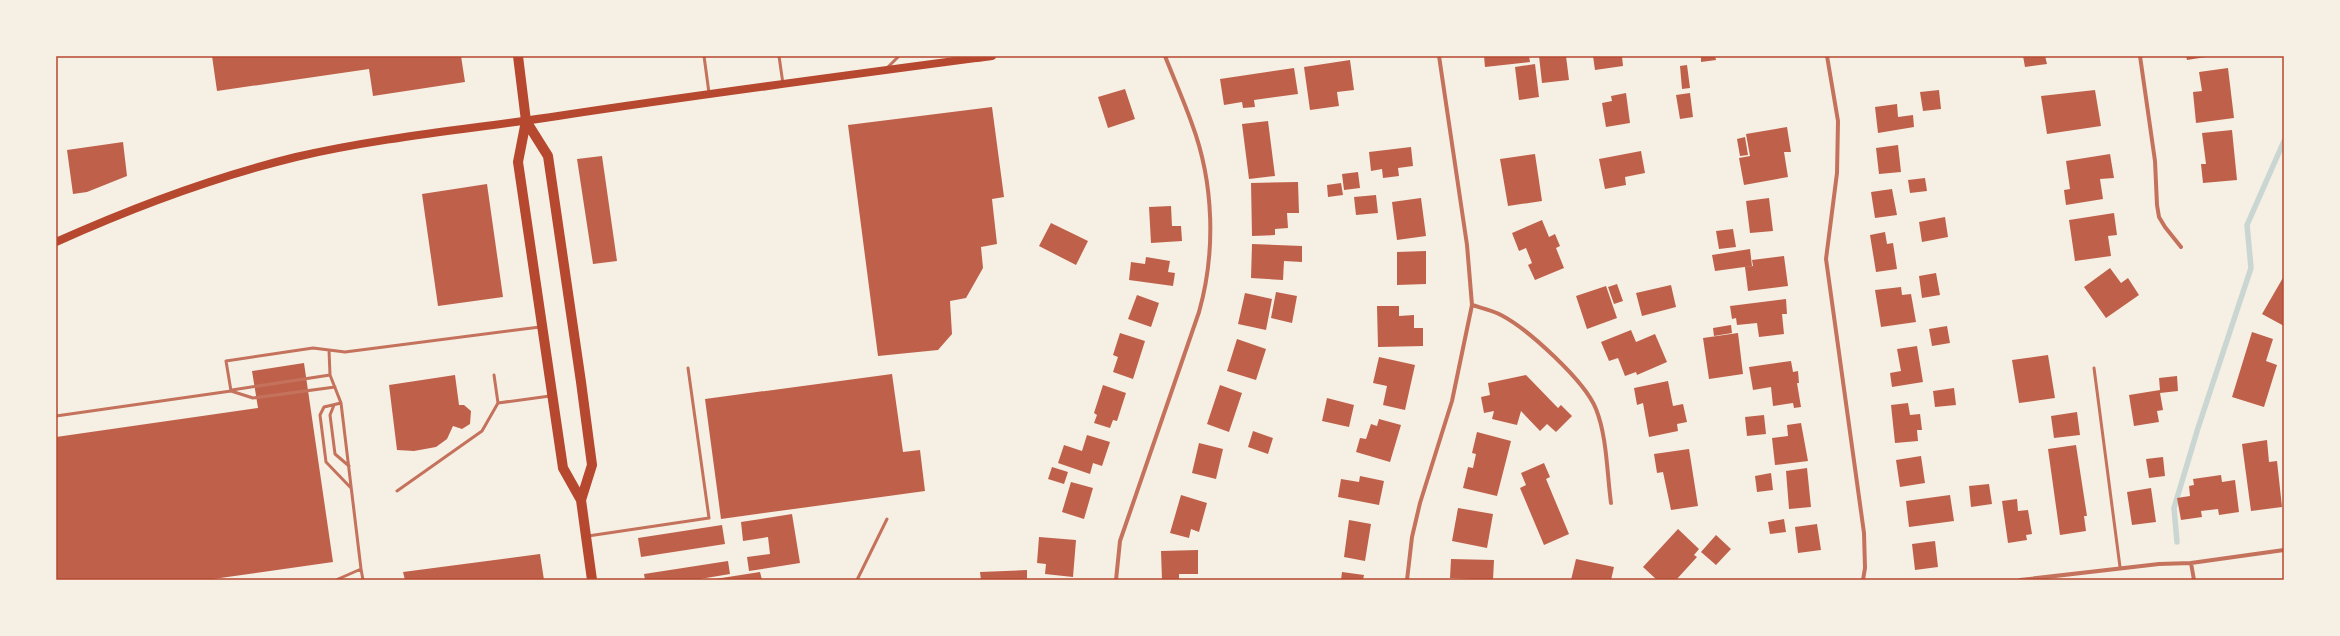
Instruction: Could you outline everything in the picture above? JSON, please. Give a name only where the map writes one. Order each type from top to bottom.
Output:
[{"type":"main road","points":[[518,56],[526,121],[518,162],[563,468],[581,500],[592,580]]},
{"type":"main road","points":[[56,242],[160,198],[248,169],[342,147],[710,94],[992,56]]},
{"type":"main road","points":[[526,121],[548,156],[579,367],[592,465],[581,500]]},
{"type":"street","points":[[1116,580],[1120,541],[1199,312],[1205,290],[1209,263],[1211,237],[1210,212],[1201,154],[1193,124],[1166,56]]},
{"type":"street","points":[[1407,580],[1412,537],[1420,503],[1452,401],[1472,305],[1467,245],[1439,56]]},
{"type":"street","points":[[1827,56],[1838,121],[1837,173],[1826,259],[1864,533],[1863,580]]},
{"type":"street","points":[[2140,56],[2154,161],[2157,205],[2162,222],[2181,248]]},
{"type":"street","points":[[1472,305],[1500,314],[1516,324],[1580,384],[1590,397],[1600,421],[1611,502]]},
{"type":"street","points":[[2020,580],[2120,567],[2191,563],[2284,550]]},
{"type":"street","points":[[2191,563],[2194,580]]},
{"type":"lane","points":[[704,56],[710,94]]},
{"type":"lane","points":[[779,56],[783,84]]},
{"type":"lane","points":[[886,70],[899,56]]},
{"type":"lane","points":[[231,390],[226,361],[313,348],[345,352],[542,327]]},
{"type":"lane","points":[[329,350],[330,375],[341,403],[363,580]]},
{"type":"lane","points":[[586,536],[709,518],[688,368]]},
{"type":"lane","points":[[2094,368],[2120,567]]},
{"type":"lane","points":[[56,416],[330,375]]},
{"type":"lane","points":[[397,491],[482,431],[498,404],[494,376]]},
{"type":"lane","points":[[231,390],[252,398],[335,387]]},
{"type":"lane","points":[[498,404],[552,396]]},
{"type":"lane","points":[[341,403],[324,407],[320,415],[326,462],[351,488]]},
{"type":"lane","points":[[334,405],[330,414],[335,454],[349,466]]},
{"type":"lane","points":[[857,580],[887,519]]},
{"type":"lane","points":[[336,580],[362,569]]},
{"type":"building","points":[[212,56],[461,56],[465,82],[373,96],[369,69],[217,91]]},
{"type":"building","points":[[1484,56],[1529,56],[1530,62],[1485,67]]},
{"type":"building","points":[[1539,56],[1566,56],[1569,80],[1542,83]]},
{"type":"building","points":[[1593,56],[1622,56],[1623,66],[1595,70]]},
{"type":"building","points":[[1701,56],[1715,56],[1716,60],[1701,62]]},
{"type":"building","points":[[2023,56],[2045,56],[2047,64],[2025,67]]},
{"type":"building","points":[[2186,56],[2206,56],[2206,57],[2187,60]]},
{"type":"building","points":[[1350,60],[1354,90],[1337,92],[1339,106],[1310,110],[1304,67]]},
{"type":"building","points":[[1535,64],[1539,97],[1519,100],[1515,67]]},
{"type":"building","points":[[1687,65],[1690,88],[1682,89],[1680,66]]},
{"type":"building","points":[[1294,68],[1298,94],[1254,100],[1255,107],[1243,108],[1242,102],[1224,105],[1220,79]]},
{"type":"building","points":[[2228,68],[2234,118],[2196,123],[2193,92],[2202,91],[2199,72]]},
{"type":"building","points":[[1125,89],[1135,119],[1108,128],[1098,97]]},
{"type":"building","points":[[1939,90],[1941,109],[1923,111],[1920,92]]},
{"type":"building","points":[[2095,90],[2101,126],[2047,134],[2041,96]]},
{"type":"building","points":[[1626,93],[1630,123],[1606,127],[1602,103],[1612,101],[1611,96]]},
{"type":"building","points":[[1690,93],[1693,117],[1680,119],[1676,95]]},
{"type":"building","points":[[1897,104],[1898,117],[1913,115],[1914,127],[1878,133],[1875,107]]},
{"type":"building","points":[[992,107],[1004,197],[992,199],[997,244],[981,247],[983,268],[966,298],[950,301],[952,334],[938,350],[878,356],[848,125]]},
{"type":"building","points":[[1268,121],[1275,176],[1249,179],[1242,124]]},
{"type":"building","points":[[1787,127],[1791,152],[1784,152],[1788,177],[1744,185],[1739,158],[1750,156],[1746,134]]},
{"type":"building","points":[[2232,130],[2237,180],[2203,183],[2201,164],[2206,164],[2202,133]]},
{"type":"building","points":[[1745,137],[1748,155],[1740,156],[1737,139]]},
{"type":"building","points":[[123,142],[127,176],[87,192],[73,194],[67,150]]},
{"type":"building","points":[[1898,145],[1901,172],[1879,174],[1876,148]]},
{"type":"building","points":[[1411,147],[1413,166],[1398,168],[1399,176],[1383,178],[1382,169],[1371,171],[1369,152]]},
{"type":"building","points":[[1641,151],[1645,173],[1625,177],[1626,185],[1605,189],[1599,159]]},
{"type":"building","points":[[1535,154],[1542,201],[1508,206],[1500,159]]},
{"type":"building","points":[[2110,154],[2114,178],[2100,179],[2103,199],[2066,205],[2064,190],[2070,189],[2066,161]]},
{"type":"building","points":[[602,156],[617,261],[593,264],[577,159]]},
{"type":"building","points":[[1358,172],[1360,188],[1344,190],[1342,174]]},
{"type":"building","points":[[1925,178],[1927,191],[1910,193],[1908,180]]},
{"type":"building","points":[[1298,182],[1299,213],[1287,213],[1288,228],[1275,229],[1275,235],[1252,236],[1251,183]]},
{"type":"building","points":[[1341,183],[1343,195],[1328,197],[1327,185]]},
{"type":"building","points":[[487,184],[503,297],[438,306],[422,194]]},
{"type":"building","points":[[1892,189],[1897,215],[1875,218],[1871,192]]},
{"type":"building","points":[[1376,195],[1378,213],[1356,215],[1354,197]]},
{"type":"building","points":[[1421,198],[1426,236],[1397,240],[1392,202]]},
{"type":"building","points":[[1769,198],[1773,231],[1750,233],[1746,201]]},
{"type":"building","points":[[1171,206],[1172,226],[1181,226],[1182,241],[1151,243],[1149,207]]},
{"type":"building","points":[[2114,213],[2117,235],[2108,236],[2111,256],[2075,261],[2069,220]]},
{"type":"building","points":[[1945,217],[1948,237],[1922,242],[1919,222]]},
{"type":"building","points":[[1542,220],[1549,237],[1555,234],[1560,246],[1556,248],[1564,268],[1535,280],[1528,265],[1532,263],[1526,248],[1519,251],[1512,233]]},
{"type":"building","points":[[1051,223],[1088,241],[1076,265],[1039,246]]},
{"type":"building","points":[[1733,229],[1736,247],[1719,249],[1716,231]]},
{"type":"building","points":[[1885,232],[1887,244],[1893,243],[1897,269],[1876,272],[1870,235]]},
{"type":"building","points":[[1252,244],[1302,246],[1302,262],[1284,261],[1283,280],[1251,278]]},
{"type":"building","points":[[1750,249],[1752,266],[1715,271],[1712,255]]},
{"type":"building","points":[[1426,251],[1426,284],[1397,285],[1397,252]]},
{"type":"building","points":[[1784,256],[1788,286],[1748,291],[1745,267],[1753,266],[1752,260]]},
{"type":"building","points":[[1146,257],[1170,261],[1168,272],[1175,273],[1173,286],[1129,280],[1131,262],[1145,264]]},
{"type":"building","points":[[2110,268],[2121,283],[2128,278],[2139,295],[2106,318],[2084,287]]},
{"type":"building","points":[[1936,273],[1940,295],[1922,298],[1919,276]]},
{"type":"building","points":[[2284,276],[2284,326],[2262,314]]},
{"type":"building","points":[[1617,284],[1623,301],[1614,304],[1608,287]]},
{"type":"building","points":[[1671,285],[1676,307],[1642,316],[1636,293]]},
{"type":"building","points":[[1606,286],[1617,318],[1587,329],[1576,296]]},
{"type":"building","points":[[1901,287],[1902,295],[1911,294],[1916,322],[1881,327],[1875,290]]},
{"type":"building","points":[[1276,292],[1297,296],[1292,323],[1271,318]]},
{"type":"building","points":[[1245,293],[1272,299],[1266,330],[1238,324]]},
{"type":"building","points":[[1137,295],[1159,303],[1151,327],[1128,319]]},
{"type":"building","points":[[1786,299],[1787,314],[1782,314],[1784,334],[1759,337],[1757,323],[1737,325],[1736,318],[1732,319],[1730,306]]},
{"type":"building","points":[[1377,306],[1399,306],[1399,316],[1414,315],[1414,328],[1423,328],[1423,346],[1378,347]]},
{"type":"building","points":[[1731,325],[1732,333],[1714,336],[1713,328]]},
{"type":"building","points":[[1947,326],[1950,343],[1932,346],[1929,329]]},
{"type":"building","points":[[1631,330],[1636,342],[1655,334],[1667,362],[1637,375],[1636,372],[1625,376],[1618,358],[1609,361],[1601,342]]},
{"type":"building","points":[[2252,332],[2273,339],[2266,361],[2277,365],[2264,407],[2232,397]]},
{"type":"building","points":[[1120,333],[1145,341],[1133,379],[1113,372],[1118,357],[1113,355]]},
{"type":"building","points":[[1738,333],[1743,374],[1709,379],[1703,338]]},
{"type":"building","points":[[1237,339],[1266,349],[1256,380],[1227,371]]},
{"type":"building","points":[[1917,346],[1923,382],[1892,387],[1890,373],[1901,371],[1897,349]]},
{"type":"building","points":[[2048,355],[2055,398],[2019,403],[2012,360]]},
{"type":"building","points":[[1379,357],[1415,365],[1405,410],[1383,405],[1387,386],[1373,383]]},
{"type":"building","points":[[1791,361],[1793,372],[1798,371],[1799,383],[1797,383],[1801,407],[1794,408],[1793,403],[1773,406],[1771,387],[1753,390],[1749,367]]},
{"type":"building","points":[[304,363],[333,562],[206,580],[56,580],[56,437],[258,408],[252,371]]},
{"type":"building","points":[[892,374],[903,452],[920,450],[925,491],[721,519],[705,399]]},
{"type":"building","points":[[455,375],[459,405],[464,405],[471,411],[470,424],[462,429],[453,426],[447,439],[436,447],[414,451],[397,450],[389,385]]},
{"type":"building","points":[[1526,375],[1558,408],[1561,405],[1572,416],[1556,432],[1547,424],[1540,431],[1521,411],[1517,425],[1492,419],[1494,411],[1484,413],[1481,397],[1490,395],[1488,383]]},
{"type":"building","points":[[2177,376],[2178,391],[2160,393],[2163,410],[2157,411],[2159,422],[2134,426],[2129,395],[2160,390],[2159,378]]},
{"type":"building","points":[[1668,381],[1673,406],[1683,404],[1687,422],[1677,424],[1678,431],[1649,437],[1643,403],[1637,405],[1634,388]]},
{"type":"building","points":[[1103,385],[1126,393],[1117,421],[1113,420],[1110,428],[1094,423],[1097,415],[1094,413]]},
{"type":"building","points":[[1220,385],[1242,393],[1229,432],[1207,424]]},
{"type":"building","points":[[1954,388],[1956,405],[1935,407],[1933,391]]},
{"type":"building","points":[[1327,398],[1354,405],[1349,427],[1322,421]]},
{"type":"building","points":[[1908,403],[1910,415],[1920,414],[1922,430],[1917,430],[1918,441],[1895,443],[1891,405]]},
{"type":"building","points":[[2077,412],[2080,435],[2054,438],[2051,416]]},
{"type":"building","points":[[1764,415],[1766,434],[1747,436],[1745,417]]},
{"type":"building","points":[[1379,419],[1401,425],[1390,462],[1356,452],[1360,438],[1366,439],[1371,424],[1377,426]]},
{"type":"building","points":[[1801,423],[1808,461],[1775,465],[1772,438],[1788,436],[1787,425]]},
{"type":"building","points":[[1253,431],[1273,438],[1268,454],[1248,447]]},
{"type":"building","points":[[1477,432],[1511,441],[1497,496],[1463,488],[1468,467],[1473,468],[1476,454],[1472,453]]},
{"type":"building","points":[[1087,435],[1110,442],[1102,466],[1093,463],[1090,474],[1058,463],[1064,445],[1082,451]]},
{"type":"building","points":[[2267,440],[2269,462],[2277,461],[2282,507],[2251,511],[2242,444]]},
{"type":"building","points":[[1199,443],[1223,449],[1216,479],[1192,473]]},
{"type":"building","points":[[2076,445],[2087,516],[2084,516],[2086,531],[2060,535],[2048,449]]},
{"type":"building","points":[[1689,449],[1698,506],[1671,510],[1663,472],[1657,473],[1654,454]]},
{"type":"building","points":[[1921,456],[1925,483],[1900,487],[1896,460]]},
{"type":"building","points":[[2163,457],[2165,476],[2149,478],[2146,459]]},
{"type":"building","points":[[1544,463],[1550,477],[1546,479],[1569,534],[1544,545],[1520,488],[1526,485],[1521,473]]},
{"type":"building","points":[[1052,467],[1068,472],[1064,484],[1048,479]]},
{"type":"building","points":[[1807,468],[1811,507],[1789,509],[1786,471]]},
{"type":"building","points":[[1771,473],[1773,490],[1757,492],[1755,476]]},
{"type":"building","points":[[2221,475],[2222,482],[2235,480],[2239,512],[2219,515],[2218,509],[2201,511],[2202,517],[2181,520],[2177,498],[2190,496],[2189,486],[2194,485],[2193,479]]},
{"type":"building","points":[[1360,476],[1384,481],[1379,505],[1338,497],[1341,479],[1359,482]]},
{"type":"building","points":[[1071,482],[1093,488],[1084,519],[1062,512]]},
{"type":"building","points":[[1989,484],[1992,504],[1971,507],[1969,486]]},
{"type":"building","points":[[2151,488],[2156,522],[2132,525],[2127,492]]},
{"type":"building","points":[[1181,495],[1207,503],[1199,532],[1191,529],[1189,538],[1170,533]]},
{"type":"building","points":[[1950,495],[1954,521],[1909,527],[1906,501]]},
{"type":"building","points":[[2017,499],[2018,511],[2028,510],[2032,534],[2026,535],[2027,540],[2008,543],[2002,501]]},
{"type":"building","points":[[1458,508],[1493,514],[1487,548],[1452,541]]},
{"type":"building","points":[[792,514],[800,563],[749,571],[747,557],[770,554],[768,537],[743,541],[741,522]]},
{"type":"building","points":[[1784,519],[1786,532],[1770,534],[1768,522]]},
{"type":"building","points":[[1349,520],[1371,524],[1365,561],[1344,557]]},
{"type":"building","points":[[1817,524],[1821,550],[1798,553],[1795,527]]},
{"type":"building","points":[[722,525],[725,544],[641,557],[638,538]]},
{"type":"building","points":[[1678,529],[1699,549],[1694,555],[1697,557],[1676,580],[1657,580],[1643,567]]},
{"type":"building","points":[[1716,535],[1731,549],[1716,565],[1701,552]]},
{"type":"building","points":[[1039,537],[1076,540],[1073,577],[1045,574],[1046,564],[1037,563]]},
{"type":"building","points":[[1935,541],[1938,567],[1915,570],[1912,544]]},
{"type":"building","points":[[1198,550],[1198,574],[1179,574],[1179,580],[1162,580],[1161,551]]},
{"type":"building","points":[[540,554],[544,580],[405,580],[403,572]]},
{"type":"building","points":[[1451,559],[1494,560],[1493,580],[1450,578]]},
{"type":"building","points":[[1576,559],[1614,567],[1611,580],[1571,580]]},
{"type":"building","points":[[728,561],[730,574],[694,580],[645,580],[644,574]]},
{"type":"building","points":[[1027,570],[1027,580],[981,580],[980,572]]},
{"type":"building","points":[[760,572],[762,580],[715,580],[715,579]]},
{"type":"building","points":[[1342,572],[1364,575],[1363,580],[1341,580]]},
{"type":"waterway","points":[[2177,542],[2174,508],[2198,428],[2251,268],[2247,225],[2284,141]]}]
